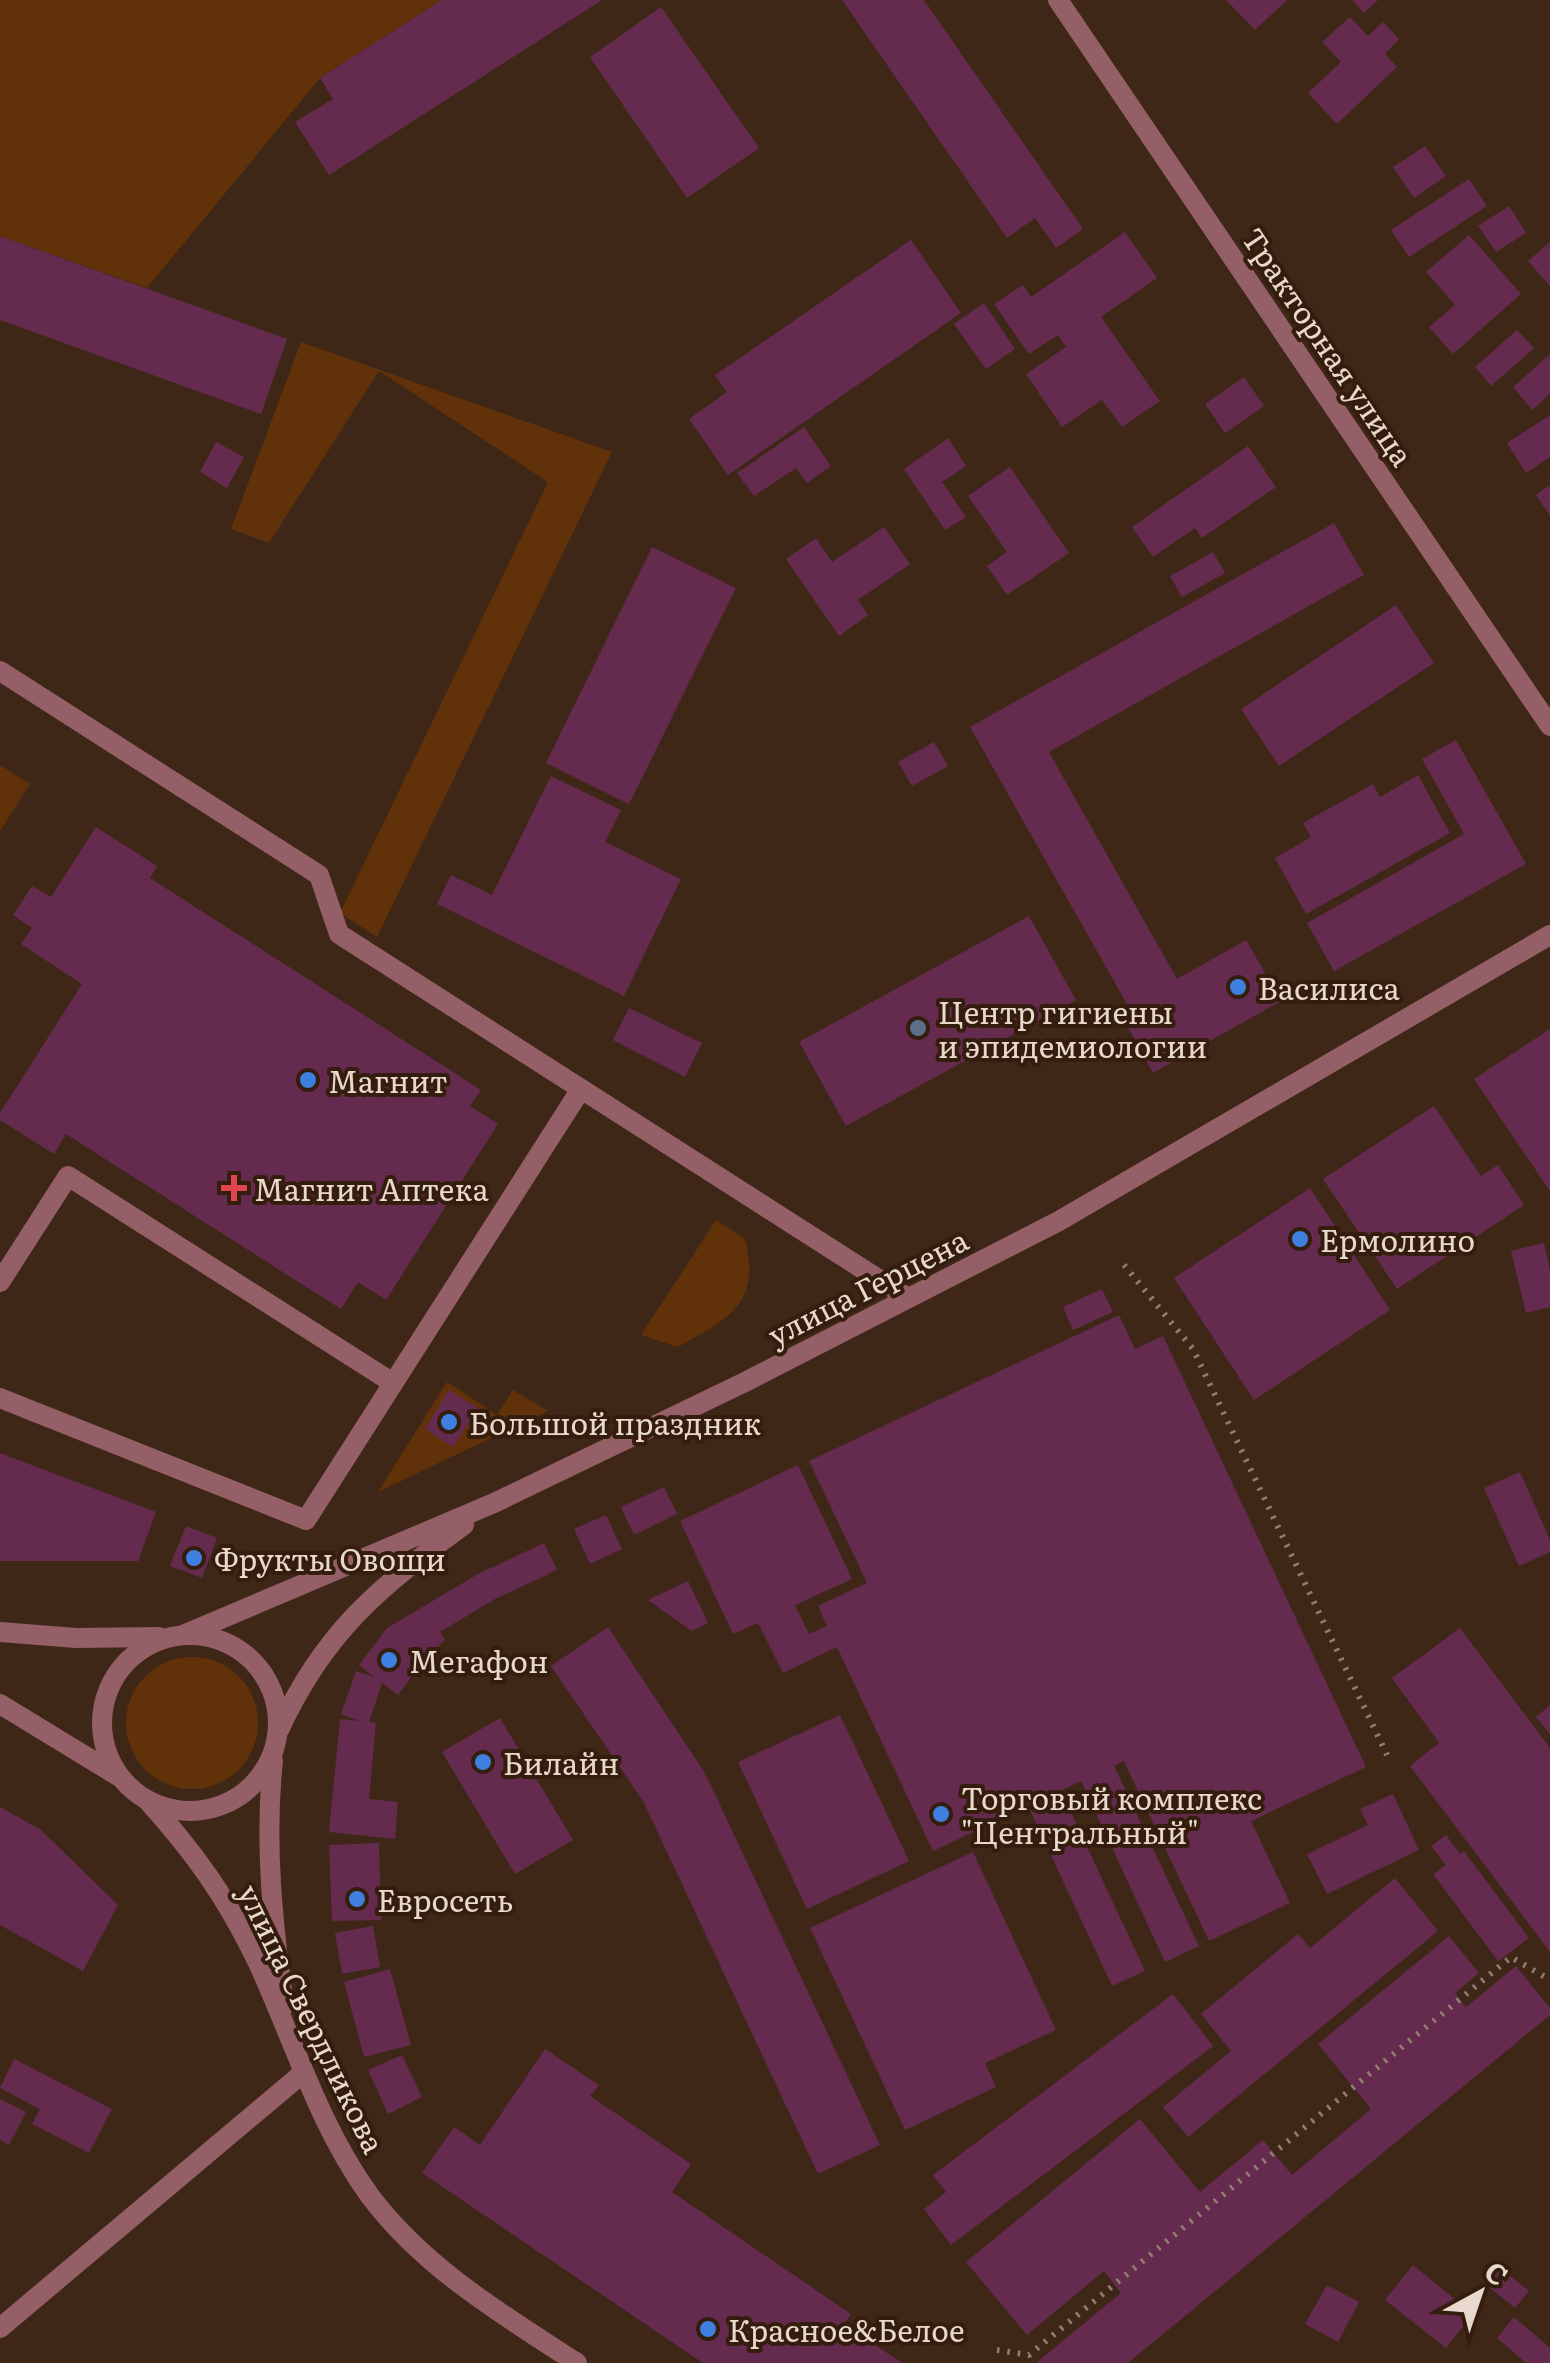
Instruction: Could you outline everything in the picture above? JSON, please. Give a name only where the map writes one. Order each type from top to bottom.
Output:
[{"type":"street","name":"Тракторная улица","points":[[1058,0],[1550,726]]},
{"type":"street","points":[[0,671],[319,875],[339,934],[908,1298]]},
{"type":"street","name":"улица Герцена","points":[[0,1632],[76,1638],[174,1636],[494,1503],[744,1382],[1060,1221],[1550,935]]},
{"type":"street","points":[[0,1398],[306,1520],[581,1088]]},
{"type":"street","points":[[0,1282],[68,1176],[394,1383]]},
{"type":"street","points":[[0,1704],[120,1778],[147,1800],[180,1811],[214,1808],[245,1792],[268,1766],[306,1677],[348,1620],[423,1555],[494,1503]]},
{"type":"street","points":[[120,1778],[104,1747],[101,1730],[106,1696],[122,1666],[150,1644],[174,1636],[217,1639],[260,1668],[275,1699],[276,1742],[269,1798],[270,1871],[286,2028]]},
{"type":"street","name":"улица Свердликова","points":[[147,1800],[194,1852],[230,1909],[345,2158],[372,2198],[408,2239],[475,2296],[576,2363]]},
{"type":"street","points":[[0,2328],[303,2072]]},
{"type":"path","points":[[1124,1264],[1193,1349],[1387,1754]]},
{"type":"path","points":[[996,2350],[1030,2355],[1512,1957],[1550,1980]]},
{"type":"shaded area","points":[[0,0],[442,0],[320,78],[147,288],[0,236]]},
{"type":"shaded area","points":[[301,342],[612,452],[377,937],[340,913],[548,482],[379,371],[269,543],[231,529]]},
{"type":"shaded area","points":[[0,765],[30,784],[0,831]]},
{"type":"shaded area","points":[[716,1220],[745,1239],[749,1280],[744,1295],[725,1318],[678,1347],[641,1335]]},
{"type":"shaded area","points":[[447,1382],[497,1415],[513,1390],[548,1411],[378,1492]]},
{"type":"shaded area","points":[[192,1657],[217,1662],[239,1676],[253,1698],[258,1723],[253,1748],[239,1770],[217,1784],[192,1789],[167,1784],[145,1770],[131,1748],[126,1723],[131,1698],[145,1676],[167,1662]]},
{"type":"building","points":[[442,0],[602,0],[329,175],[295,122],[333,99],[320,78]]},
{"type":"building","points":[[842,0],[924,0],[1083,229],[1056,248],[1035,218],[1007,238]]},
{"type":"building","points":[[1226,0],[1287,0],[1255,30]]},
{"type":"building","points":[[1352,0],[1378,0],[1364,13]]},
{"type":"building","points":[[661,7],[759,148],[687,198],[590,57]]},
{"type":"building","points":[[1350,17],[1368,36],[1383,22],[1399,39],[1385,54],[1397,67],[1337,124],[1308,93],[1341,62],[1322,42]]},
{"type":"building","points":[[1425,146],[1446,176],[1414,198],[1393,167]]},
{"type":"building","points":[[1469,179],[1487,206],[1409,257],[1391,230]]},
{"type":"building","points":[[1509,206],[1526,233],[1496,252],[1478,226]]},
{"type":"building","points":[[1125,232],[1157,278],[1101,317],[1160,401],[1122,427],[1102,400],[1062,427],[1026,374],[1066,347],[1058,335],[1029,354],[994,304],[1023,285],[1031,297]]},
{"type":"building","points":[[1469,235],[1521,294],[1453,354],[1429,327],[1455,305],[1426,272]]},
{"type":"building","points":[[0,236],[287,339],[261,414],[0,320]]},
{"type":"building","points":[[911,240],[961,313],[728,475],[689,419],[727,392],[715,375]]},
{"type":"building","points":[[1550,242],[1550,286],[1528,261]]},
{"type":"building","points":[[984,303],[1015,349],[986,369],[954,324]]},
{"type":"building","points":[[1517,330],[1534,348],[1491,386],[1475,367]]},
{"type":"building","points":[[1550,354],[1550,394],[1532,410],[1513,387]]},
{"type":"building","points":[[1244,377],[1264,406],[1225,433],[1205,404]]},
{"type":"building","points":[[1550,415],[1550,457],[1526,473],[1507,443]]},
{"type":"building","points":[[804,427],[831,466],[807,483],[796,468],[754,496],[737,473]]},
{"type":"building","points":[[948,438],[966,466],[942,482],[966,517],[945,530],[904,469]]},
{"type":"building","points":[[216,442],[244,457],[227,488],[200,472]]},
{"type":"building","points":[[1248,446],[1276,487],[1202,538],[1195,528],[1153,557],[1132,527]]},
{"type":"building","points":[[1010,467],[1069,553],[1007,595],[987,566],[1007,552],[968,496]]},
{"type":"building","points":[[1550,485],[1550,516],[1536,495]]},
{"type":"building","points":[[1334,523],[1364,575],[1049,752],[1177,979],[1246,940],[1281,1001],[1153,1073],[1119,1011],[1128,1006],[970,727]]},
{"type":"building","points":[[884,527],[910,564],[858,600],[868,615],[839,636],[786,559],[816,538],[832,562]]},
{"type":"building","points":[[652,547],[736,588],[629,804],[546,763]]},
{"type":"building","points":[[1213,552],[1225,573],[1182,597],[1170,576]]},
{"type":"building","points":[[1396,605],[1434,663],[1279,766],[1241,709]]},
{"type":"building","points":[[1456,740],[1526,864],[1334,971],[1307,923],[1464,834],[1422,759]]},
{"type":"building","points":[[934,742],[948,766],[912,786],[898,762]]},
{"type":"building","points":[[1418,775],[1450,833],[1306,914],[1275,858],[1311,837],[1303,823],[1373,784],[1380,797]]},
{"type":"building","points":[[551,776],[621,810],[605,842],[681,879],[624,996],[437,904],[451,875],[492,895]]},
{"type":"building","points":[[96,827],[157,866],[150,878],[481,1090],[470,1106],[498,1124],[386,1300],[358,1282],[341,1309],[66,1134],[54,1154],[0,1120],[0,1113],[82,984],[21,944],[32,928],[13,915],[32,886],[51,897]]},
{"type":"building","points":[[1029,916],[1076,1000],[846,1126],[799,1042]]},
{"type":"building","points":[[629,1008],[702,1043],[685,1077],[613,1040]]},
{"type":"building","points":[[1550,1029],[1550,1191],[1474,1079]]},
{"type":"building","points":[[1434,1106],[1481,1176],[1498,1165],[1524,1205],[1397,1289],[1323,1179]]},
{"type":"building","points":[[1310,1188],[1390,1310],[1254,1400],[1174,1278]]},
{"type":"building","points":[[1544,1243],[1550,1270],[1550,1307],[1526,1313],[1511,1251]]},
{"type":"building","points":[[1102,1289],[1113,1312],[1073,1330],[1063,1307]]},
{"type":"building","points":[[1119,1315],[1135,1349],[1163,1336],[1366,1767],[1251,1821],[1290,1903],[1209,1941],[1124,1761],[1114,1766],[1199,1946],[1165,1962],[1081,1781],[1061,1791],[1145,1971],[1112,1986],[1028,1806],[933,1851],[837,1647],[783,1673],[758,1623],[733,1634],[680,1521],[798,1465],[852,1579],[795,1605],[809,1634],[827,1626],[818,1606],[867,1583],[809,1461]]},
{"type":"building","points":[[449,1390],[478,1408],[453,1447],[425,1429]]},
{"type":"building","points":[[0,1453],[156,1512],[138,1561],[0,1561]]},
{"type":"building","points":[[1520,1472],[1550,1540],[1550,1552],[1519,1566],[1484,1488]]},
{"type":"building","points":[[664,1487],[677,1514],[634,1535],[621,1507]]},
{"type":"building","points":[[606,1515],[622,1549],[590,1564],[574,1529]]},
{"type":"building","points":[[186,1526],[217,1538],[202,1578],[170,1566]]},
{"type":"building","points":[[544,1543],[557,1570],[495,1599],[440,1632],[445,1640],[398,1695],[382,1683],[369,1722],[376,1723],[369,1799],[398,1802],[395,1839],[329,1832],[340,1719],[359,1721],[341,1714],[356,1671],[374,1677],[359,1665],[387,1628],[480,1573]]},
{"type":"building","points":[[688,1581],[708,1623],[692,1631],[648,1600]]},
{"type":"building","points":[[608,1627],[705,1773],[880,2145],[818,2174],[643,1801],[551,1666]]},
{"type":"building","points":[[1460,1628],[1550,1748],[1550,1952],[1410,1766],[1439,1743],[1392,1678]]},
{"type":"building","points":[[1550,1705],[1550,1734],[1536,1717]]},
{"type":"building","points":[[840,1715],[909,1861],[807,1909],[738,1762]]},
{"type":"building","points":[[500,1718],[573,1840],[515,1874],[442,1752]]},
{"type":"building","points":[[1393,1794],[1419,1850],[1327,1894],[1307,1854],[1368,1825],[1360,1809]]},
{"type":"building","points":[[0,1807],[41,1830],[118,1905],[83,1971],[0,1925]]},
{"type":"building","points":[[1446,1835],[1460,1854],[1464,1851],[1529,1938],[1498,1961],[1433,1874],[1446,1865],[1431,1846]]},
{"type":"building","points":[[379,1843],[381,1920],[332,1921],[329,1845]]},
{"type":"building","points":[[973,1852],[1056,2030],[985,2063],[996,2087],[905,2130],[810,1928]]},
{"type":"building","points":[[1395,1878],[1438,1931],[1188,2137],[1163,2107],[1231,2051],[1201,2014],[1298,1934],[1310,1948]]},
{"type":"building","points":[[373,1926],[380,1967],[342,1974],[335,1933]]},
{"type":"building","points":[[1449,1936],[1479,1973],[1455,1993],[1466,2007],[1516,1966],[1550,2008],[1550,2015],[1128,2363],[1036,2363],[1121,2293],[1104,2271],[1027,2335],[966,2262],[1140,2119],[1200,2192],[1263,2140],[1292,2175],[1371,2109],[1318,2044]]},
{"type":"building","points":[[390,1969],[411,2045],[364,2057],[344,1982]]},
{"type":"building","points":[[1173,1994],[1213,2046],[951,2245],[924,2209],[946,2192],[933,2175]]},
{"type":"building","points":[[545,2049],[599,2085],[590,2096],[691,2164],[672,2192],[851,2314],[844,2324],[902,2363],[703,2363],[422,2173],[454,2127],[480,2145]]},
{"type":"building","points":[[402,2055],[422,2097],[388,2114],[368,2070]]},
{"type":"building","points":[[14,2059],[112,2109],[89,2153],[32,2124],[40,2109],[0,2088]]},
{"type":"building","points":[[0,2099],[26,2112],[9,2145],[0,2140]]},
{"type":"building","points":[[1413,2265],[1473,2314],[1446,2348],[1385,2300]]},
{"type":"building","points":[[1500,2268],[1529,2291],[1515,2308],[1486,2285]]},
{"type":"building","points":[[1327,2285],[1359,2302],[1338,2342],[1305,2324]]},
{"type":"building","points":[[1514,2317],[1550,2348],[1550,2363],[1526,2363],[1497,2338]]},
{"type":"place","name":"Василиса","points":[[1238,987]]},
{"type":"place","name":"Центр гигиены и эпидемиологии","points":[[918,1028]]},
{"type":"place","name":"Магнит","points":[[308,1080]]},
{"type":"place","name":"Магнит Аптека","points":[[234,1188]]},
{"type":"place","name":"Ермолино","points":[[1300,1239]]},
{"type":"place","name":"Большой праздник","points":[[449,1422]]},
{"type":"place","name":"Фрукты Овощи","points":[[194,1558]]},
{"type":"place","name":"Мегафон","points":[[389,1660]]},
{"type":"place","name":"Билайн","points":[[483,1762]]},
{"type":"place","name":"Торговый комплекс \"Центральный\"","points":[[941,1814]]},
{"type":"place","name":"Евросеть","points":[[357,1899]]},
{"type":"place","name":"Красное&Белое","points":[[708,2329]]}]
